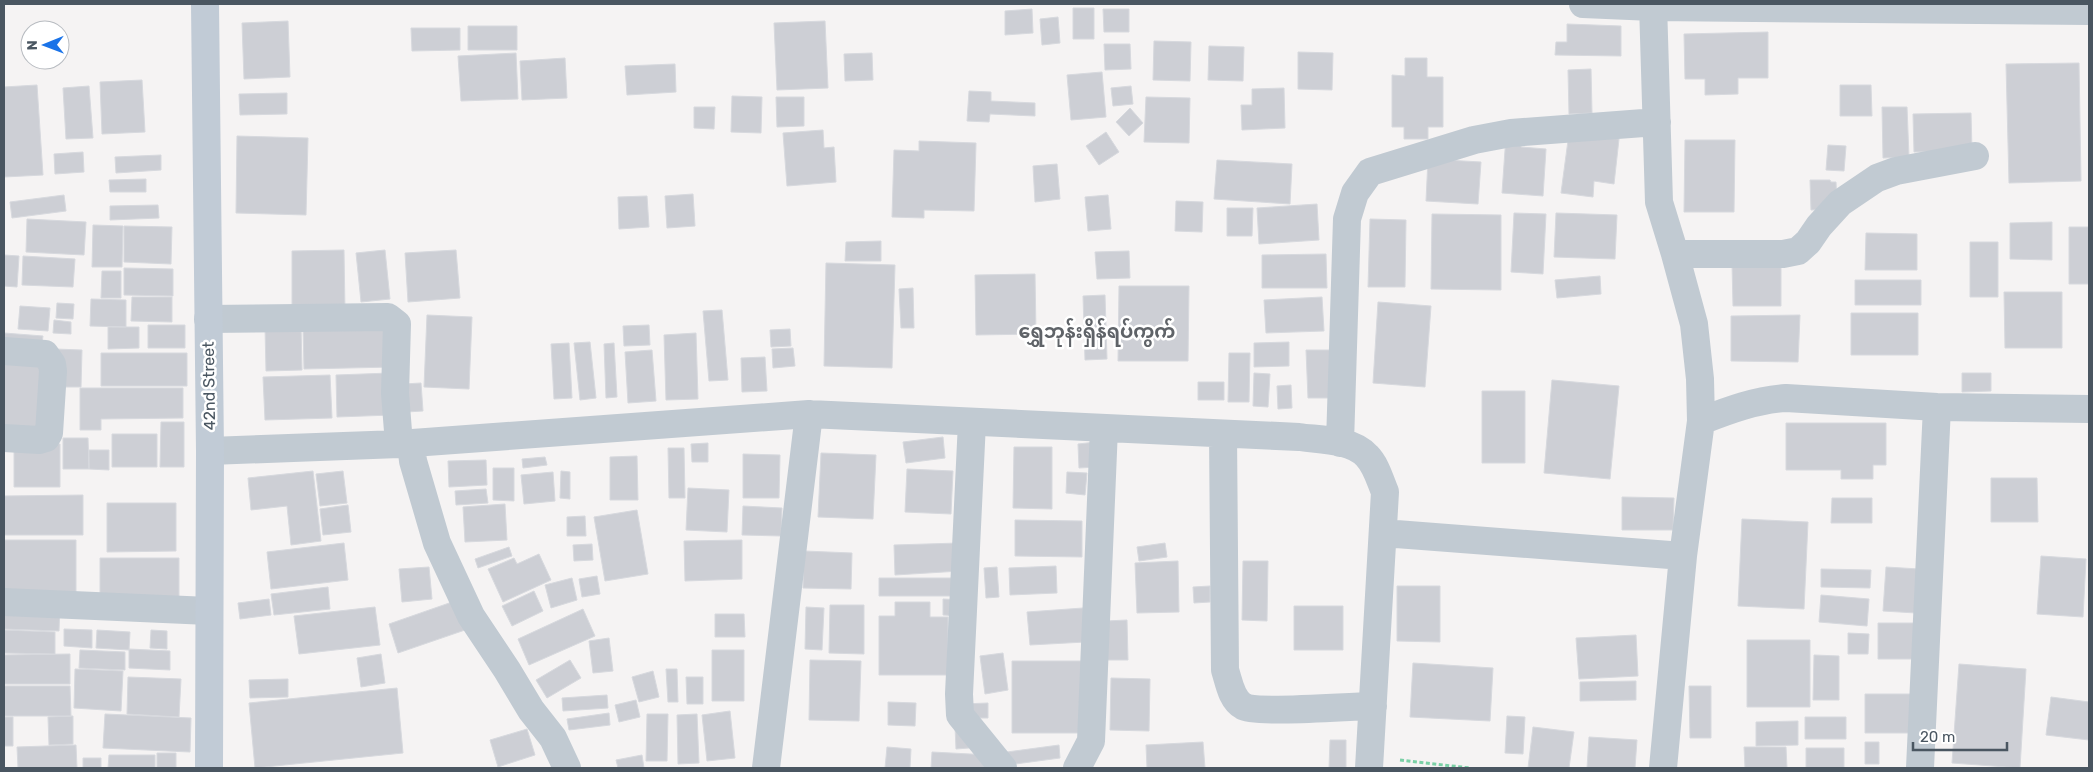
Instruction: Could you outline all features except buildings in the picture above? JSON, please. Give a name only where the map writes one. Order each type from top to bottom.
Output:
[{"type":"street","name":"42nd Street","points":[[205,4],[210,451],[209,768]]},
{"type":"street","points":[[1583,4],[2089,11]]},
{"type":"street","points":[[1653,5],[1659,202],[1694,324],[1700,379],[1701,420],[1683,556],[1663,768]]},
{"type":"street","points":[[1340,443],[1347,219],[1355,193],[1370,172],[1474,140],[1511,132],[1657,122]]},
{"type":"street","points":[[1675,254],[1783,254],[1798,251],[1808,242],[1840,202],[1877,178],[1896,171],[1976,156]]},
{"type":"street","points":[[208,319],[388,317],[397,324],[395,393],[405,444],[413,461],[437,543],[471,616],[531,710],[553,738],[568,768]]},
{"type":"street","points":[[4,351],[45,354],[52,364],[53,371],[49,432],[46,438],[39,440],[4,438]]},
{"type":"street","points":[[1701,420],[1735,407],[1766,399],[1786,398],[1938,407],[2089,409]]},
{"type":"street","points":[[1920,768],[1938,407]]},
{"type":"street","points":[[766,768],[809,414]]},
{"type":"street","points":[[210,451],[405,444],[809,414],[1299,437],[1350,445],[1367,455],[1378,474],[1385,492],[1369,762]]},
{"type":"street","points":[[972,422],[959,694],[960,715],[1003,768]]},
{"type":"street","points":[[1077,768],[1091,741],[1104,428]]},
{"type":"street","points":[[1223,434],[1225,670],[1234,698],[1244,707],[1271,710],[1373,706]]},
{"type":"street","points":[[1383,533],[1683,556]]},
{"type":"street","points":[[4,602],[209,611]]},
{"type":"path","points":[[1369,762],[1470,768]]},
{"type":"district","name":"ရွှေဘုန်းရှိန်ရပ်ကွက်","points":[[1097,331]]}]
